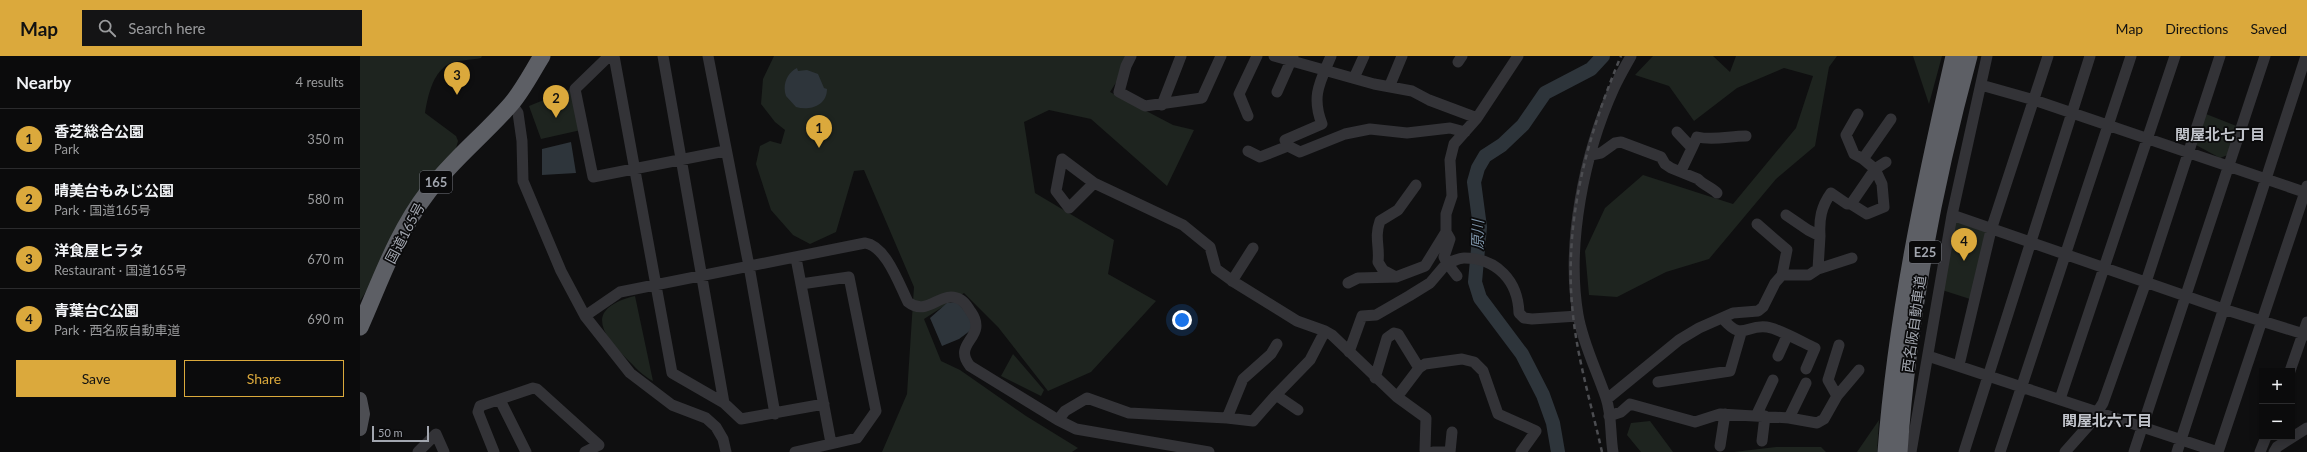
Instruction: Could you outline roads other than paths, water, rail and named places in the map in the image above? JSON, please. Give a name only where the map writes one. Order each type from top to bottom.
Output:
[{"type":"highway","name":"国道165号","points":[[360,327],[409,219],[448,168],[511,103],[542,56]]},
{"type":"highway","name":"西名阪自動車道","points":[[1886,452],[1896,350],[1909,270],[1930,162],[1954,56]]},
{"type":"highway","name":"西名阪自動車道","points":[[1899,452],[1907,366],[1921,273],[1942,165],[1969,56]]},
{"type":"main road","points":[[360,399],[362,414],[360,429]]},
{"type":"street","points":[[610,56],[575,89],[593,177],[725,151]]},
{"type":"street","points":[[614,56],[636,168],[672,373],[724,403],[742,419],[824,404]]},
{"type":"street","points":[[663,56],[680,160],[724,403]]},
{"type":"street","points":[[708,56],[725,151],[749,266],[775,414]]},
{"type":"street","points":[[1131,56],[1126,66],[1119,92],[1145,106],[1162,105],[1202,98],[1221,56]]},
{"type":"street","points":[[1162,105],[1181,56]]},
{"type":"street","points":[[1248,116],[1239,94],[1257,56]]},
{"type":"street","points":[[1274,56],[1292,58],[1325,70],[1374,84],[1390,85],[1412,91],[1429,100],[1476,118]]},
{"type":"street","points":[[1332,56],[1316,92],[1316,110],[1322,124],[1285,140],[1288,146],[1300,152],[1345,134],[1370,129],[1407,133],[1450,128],[1465,132]]},
{"type":"street","points":[[1354,78],[1364,56]]},
{"type":"street","points":[[1390,85],[1402,56]]},
{"type":"street","points":[[1457,276],[1444,257],[1450,239],[1446,232],[1446,214],[1452,196],[1450,160],[1454,144],[1476,118],[1518,56]]},
{"type":"street","points":[[1613,452],[1607,399],[1592,363],[1578,316],[1575,239],[1584,181],[1591,155],[1614,89],[1631,56]]},
{"type":"street","points":[[1911,452],[1952,215],[1987,56]]},
{"type":"street","points":[[1964,452],[1990,375],[2030,243],[2090,56]]},
{"type":"street","points":[[2000,452],[2067,256],[2131,56]]},
{"type":"street","points":[[2060,399],[2175,56]]},
{"type":"street","points":[[2066,452],[2099,411],[2146,282],[2220,56]]},
{"type":"street","points":[[2134,452],[2265,56]]},
{"type":"street","points":[[2177,452],[2306,56]]},
{"type":"street","points":[[1959,365],[1991,230],[2034,100],[2045,57]]},
{"type":"street","points":[[1277,92],[1292,58]]},
{"type":"street","points":[[1928,356],[2099,411],[2218,452],[2306,190],[2266,180],[2228,168],[2109,125],[2072,114],[2034,100],[1980,85]]},
{"type":"street","points":[[511,103],[518,113],[522,141],[523,181],[562,271],[585,316],[630,373],[672,405],[706,418],[716,427],[723,439],[726,452]]},
{"type":"street","points":[[1818,269],[1820,236],[1819,217],[1825,200],[1831,192],[1847,204],[1852,204],[1867,214],[1884,207],[1882,184],[1875,169],[1854,154],[1846,135],[1858,114]]},
{"type":"street","points":[[1863,159],[1891,119]]},
{"type":"street","points":[[1677,132],[1692,148]]},
{"type":"street","points":[[1682,171],[1697,136],[1712,140],[1732,135],[1746,136]]},
{"type":"street","points":[[1591,155],[1601,153],[1615,142],[1621,142],[1661,157],[1665,164],[1698,179],[1701,183],[1711,187],[1717,193]]},
{"type":"street","points":[[1248,152],[1260,157],[1288,146]]},
{"type":"street","points":[[1094,183],[1069,208],[1056,191],[1059,155],[1094,183],[1183,225],[1210,247],[1216,268],[1232,281],[1297,321],[1332,334],[1397,398],[1426,418],[1424,450],[1426,452]]},
{"type":"street","points":[[1852,204],[1875,169],[1886,162]]},
{"type":"street","points":[[1396,278],[1383,270],[1378,262],[1379,252],[1376,233],[1380,221],[1398,210],[1416,185]]},
{"type":"street","points":[[1786,215],[1808,230],[1820,236]]},
{"type":"street","points":[[1952,215],[2067,256],[2305,335]]},
{"type":"street","points":[[1607,399],[1628,380],[1652,364],[1679,340],[1699,328],[1723,319],[1733,313],[1758,311],[1763,307],[1775,283],[1782,275],[1787,250],[1757,224]]},
{"type":"street","points":[[1348,283],[1358,278],[1396,278],[1425,266],[1446,232]]},
{"type":"street","points":[[585,316],[620,292],[865,244],[877,248],[883,254],[908,302],[913,306],[927,307],[947,297],[953,296],[964,302],[977,320],[977,326],[973,337],[965,347],[964,355],[970,366],[1058,420],[1076,429],[1209,452]]},
{"type":"street","points":[[1232,281],[1254,248]]},
{"type":"street","points":[[796,258],[831,443]]},
{"type":"street","points":[[1349,352],[1362,316],[1376,315],[1425,286],[1447,263],[1464,258],[1486,262],[1501,269],[1515,290],[1519,313],[1524,318],[1578,316]]},
{"type":"street","points":[[1782,275],[1809,275],[1818,269],[1852,258]]},
{"type":"street","points":[[795,452],[857,438],[876,411],[849,277],[801,284]]},
{"type":"street","points":[[1723,319],[1730,328],[1741,333],[1767,327],[1815,348],[1806,369]]},
{"type":"street","points":[[2291,368],[2305,335],[2307,322]]},
{"type":"street","points":[[1058,420],[1065,411],[1086,398],[1129,413],[1227,418],[1253,421],[1310,360],[1325,331]]},
{"type":"street","points":[[1375,378],[1387,338],[1394,333],[1398,334],[1419,368]]},
{"type":"street","points":[[1658,382],[1730,370],[1741,333]]},
{"type":"street","points":[[1778,356],[1787,336]]},
{"type":"street","points":[[1227,418],[1243,379],[1270,354],[1277,344]]},
{"type":"street","points":[[1837,396],[1828,380],[1839,345]]},
{"type":"street","points":[[1397,398],[1419,368],[1425,364],[1462,359],[1474,362],[1483,371],[1498,414],[1536,431],[1521,452]]},
{"type":"street","points":[[1609,416],[1621,412],[1630,404],[1695,422],[1724,414],[1789,418],[1817,423],[1824,419],[1837,396],[1859,370]]},
{"type":"street","points":[[1762,441],[1761,416],[1773,380]]},
{"type":"street","points":[[1789,418],[1806,382]]},
{"type":"street","points":[[494,452],[478,412],[480,406],[533,388],[537,389],[599,445],[585,452]]},
{"type":"street","points":[[1276,395],[1298,410]]},
{"type":"street","points":[[500,400],[526,452]]},
{"type":"street","points":[[1720,446],[1724,414]]},
{"type":"street","points":[[2274,452],[2277,447],[2307,428]]},
{"type":"street","points":[[1433,452],[1450,452],[1452,432]]},
{"type":"street","points":[[418,452],[436,434],[444,452]]},
{"type":"street","points":[[2282,452],[2307,437]]},
{"type":"street","points":[[2260,452],[2265,440]]},
{"type":"waterway","name":"原川","points":[[1558,452],[1553,423],[1543,395],[1522,354],[1480,298],[1475,282],[1480,227],[1474,182],[1478,168],[1485,156],[1502,145],[1523,125],[1545,93],[1591,69],[1603,56]]},
{"type":"railway","points":[[1602,452],[1575,333],[1571,281],[1571,248],[1580,182],[1588,150],[1608,87],[1621,56]]},
{"type":"place","name":"洋食屋ヒラタ","points":[[457,95]]},
{"type":"place","name":"晴美台もみじ公園","points":[[556,118]]},
{"type":"place","name":"香芝総合公園","points":[[819,148]]},
{"type":"place","name":"青葉台C公園","points":[[1964,261]]},
{"type":"district","name":"関屋北七丁目","points":[[2220,135]]},
{"type":"district","name":"関屋北六丁目","points":[[2107,421]]}]
